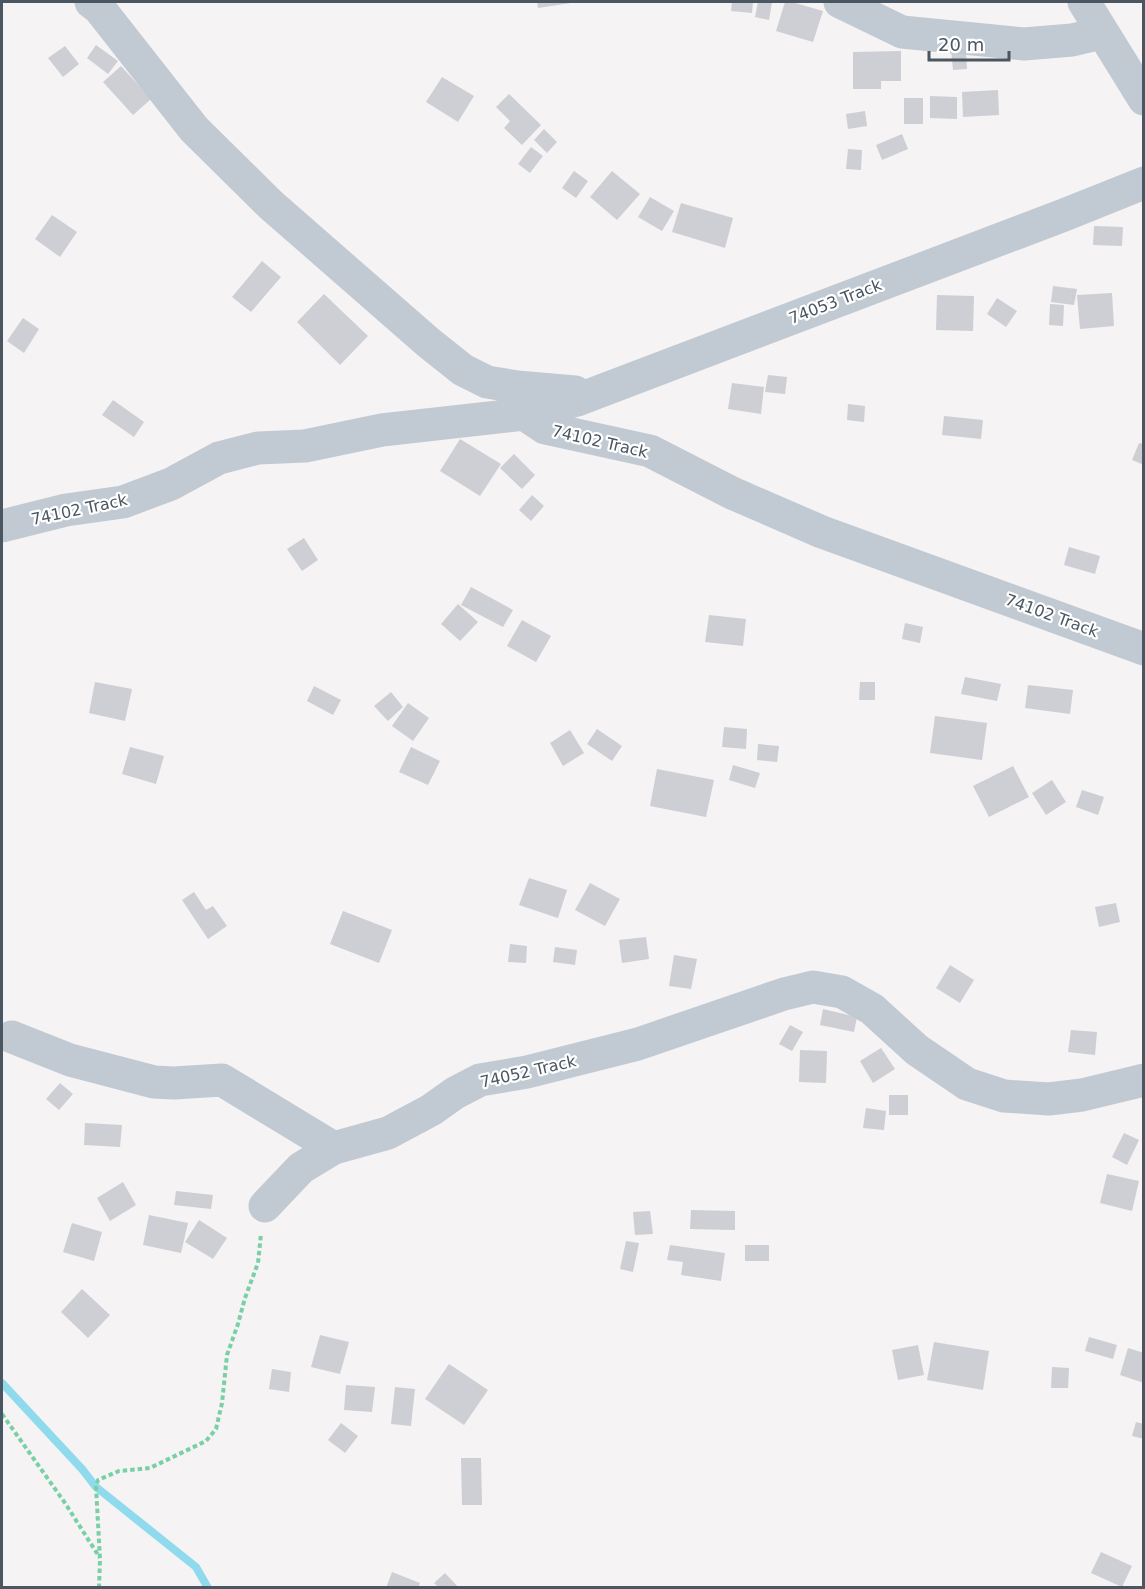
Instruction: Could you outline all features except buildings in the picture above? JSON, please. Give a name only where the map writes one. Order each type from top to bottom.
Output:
[{"type":"street","points":[[91,2],[99,8],[194,129],[271,205],[463,370],[487,382],[516,387],[591,393]]},
{"type":"street","points":[[840,2],[902,32],[1024,44],[1072,40],[1102,33]]},
{"type":"street","points":[[1084,2],[1143,99]]},
{"type":"street","name":"74053 Track","points":[[524,414],[577,400],[1143,183]]},
{"type":"street","name":"74102 Track","points":[[2,526],[66,510],[123,502],[171,484],[219,458],[258,448],[305,446],[414,425],[524,414],[545,428],[650,451],[732,493],[822,532],[1143,649]]},
{"type":"street","name":"74052 Track","points":[[265,1206],[300,1168],[334,1148],[388,1133],[480,1080],[526,1072],[638,1044],[784,994],[813,987],[842,992],[872,1009],[917,1050],[967,1084],[1004,1096],[1049,1099],[1082,1095],[1143,1080]]},
{"type":"street","points":[[12,1037],[70,1060],[154,1082],[222,1080],[334,1148]]},
{"type":"path","points":[[99,1587],[100,1559],[96,1487],[98,1480],[119,1471],[150,1468],[206,1441],[216,1429],[222,1403],[227,1355],[258,1263],[265,1206]]},
{"type":"path","points":[[2,1414],[65,1503],[100,1559]]},
{"type":"waterway","points":[[2,1383],[96,1487],[196,1567],[208,1588]]}]
